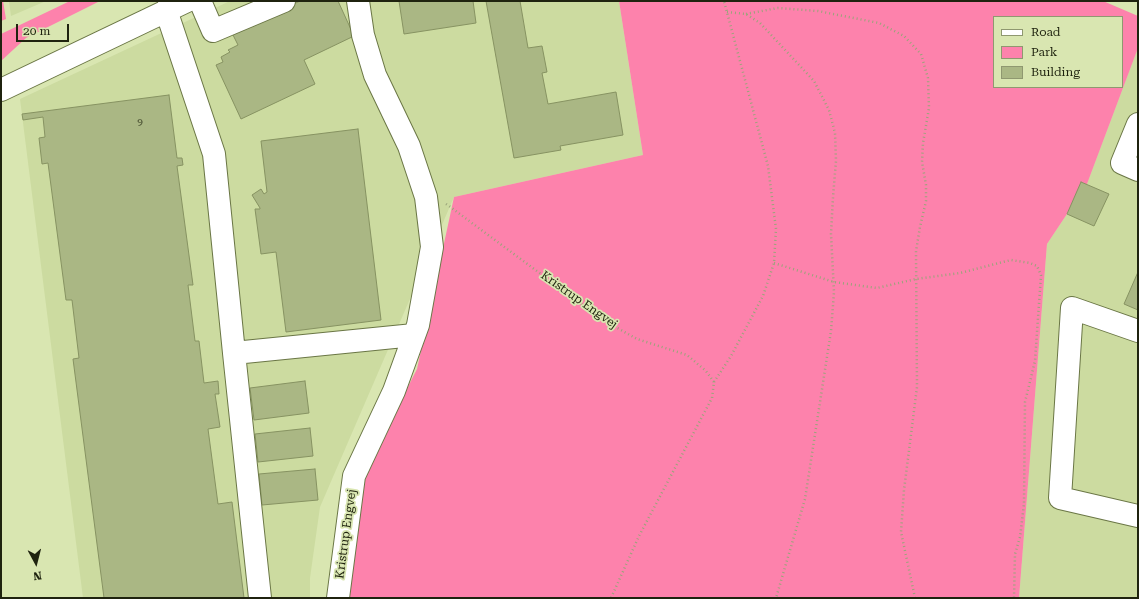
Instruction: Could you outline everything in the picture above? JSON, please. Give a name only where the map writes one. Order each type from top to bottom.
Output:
[{"type":"street","points":[[1,90],[187,1]]},
{"type":"street","points":[[200,1],[214,31],[284,1]]},
{"type":"street","name":"Kristrup Engvej","points":[[338,598],[354,476],[394,391],[418,325],[432,247],[426,197],[409,146],[375,75],[363,36],[358,1]]},
{"type":"street","points":[[166,10],[214,154],[260,598]]},
{"type":"street","points":[[1138,124],[1122,163],[1138,170]]},
{"type":"street","points":[[1138,331],[1072,308],[1060,498],[1138,516]]},
{"type":"street","points":[[234,353],[414,335]]},
{"type":"path","points":[[611,598],[639,536],[712,398],[714,382],[731,356],[763,296],[774,263],[776,229],[768,166],[724,1]]},
{"type":"path","points":[[727,12],[746,14],[778,8],[818,11],[879,23],[904,36],[921,54],[928,78],[929,108],[923,143],[922,162],[926,185],[926,201],[916,251],[917,387],[904,490],[901,532],[915,598]]},
{"type":"path","points":[[746,14],[760,23],[814,81],[830,110],[835,132],[836,161],[832,234],[834,292],[831,331],[805,499],[776,598]]},
{"type":"path","name":"Kristrup Engvej","points":[[426,197],[449,206],[603,320],[637,339],[687,355],[706,371],[714,382]]},
{"type":"path","points":[[774,263],[834,282],[877,288],[916,279],[960,273],[1011,260],[1030,263],[1037,266],[1041,275],[1036,361],[1025,402],[1024,504],[1020,537],[1015,554],[1014,598]]},
{"type":"shaded area","points":[[9,1],[46,1],[11,16]]},
{"type":"shaded area","points":[[230,1],[619,1],[643,155],[454,197],[320,507],[310,578],[310,598],[83,598],[20,99]]},
{"type":"shaded area","points":[[1138,48],[1138,598],[1019,598],[1047,244],[1087,184]]},
{"type":"green space","points":[[1,1],[3,1],[6,19],[1,21]]},
{"type":"green space","points":[[70,1],[100,1],[26,38],[1,61],[1,34]]},
{"type":"green space","points":[[619,1],[1103,1],[1138,16],[1138,48],[1123,88],[1087,184],[1047,244],[1019,598],[344,598],[361,479],[417,369],[454,197],[643,155]]},
{"type":"building","points":[[300,1],[338,1],[354,36],[304,60],[315,84],[241,119],[216,65],[223,62],[221,57],[230,52],[228,50],[238,45],[232,33]]},
{"type":"building","points":[[399,1],[473,1],[476,23],[404,34]]},
{"type":"building","points":[[486,1],[520,1],[528,48],[542,46],[547,72],[542,73],[548,104],[616,92],[623,135],[560,146],[561,150],[514,158]]},
{"type":"building","points":[[169,95],[177,158],[182,158],[183,165],[177,166],[193,285],[188,285],[195,341],[199,341],[204,383],[218,381],[219,394],[215,394],[220,427],[208,429],[218,504],[232,502],[244,598],[104,598],[73,359],[79,358],[72,300],[66,300],[48,163],[42,164],[39,138],[45,137],[43,117],[23,120],[22,114]]},
{"type":"building","points":[[358,129],[381,320],[286,332],[276,252],[261,254],[255,209],[260,208],[252,195],[261,189],[264,194],[267,192],[261,141]]},
{"type":"building","points":[[1081,182],[1109,194],[1094,226],[1067,214]]},
{"type":"building","points":[[1138,272],[1138,310],[1124,304]]},
{"type":"building","points":[[305,381],[309,413],[254,420],[250,388]]},
{"type":"building","points":[[310,428],[313,456],[258,462],[255,434]]},
{"type":"building","points":[[315,469],[318,500],[262,505],[259,474]]}]
